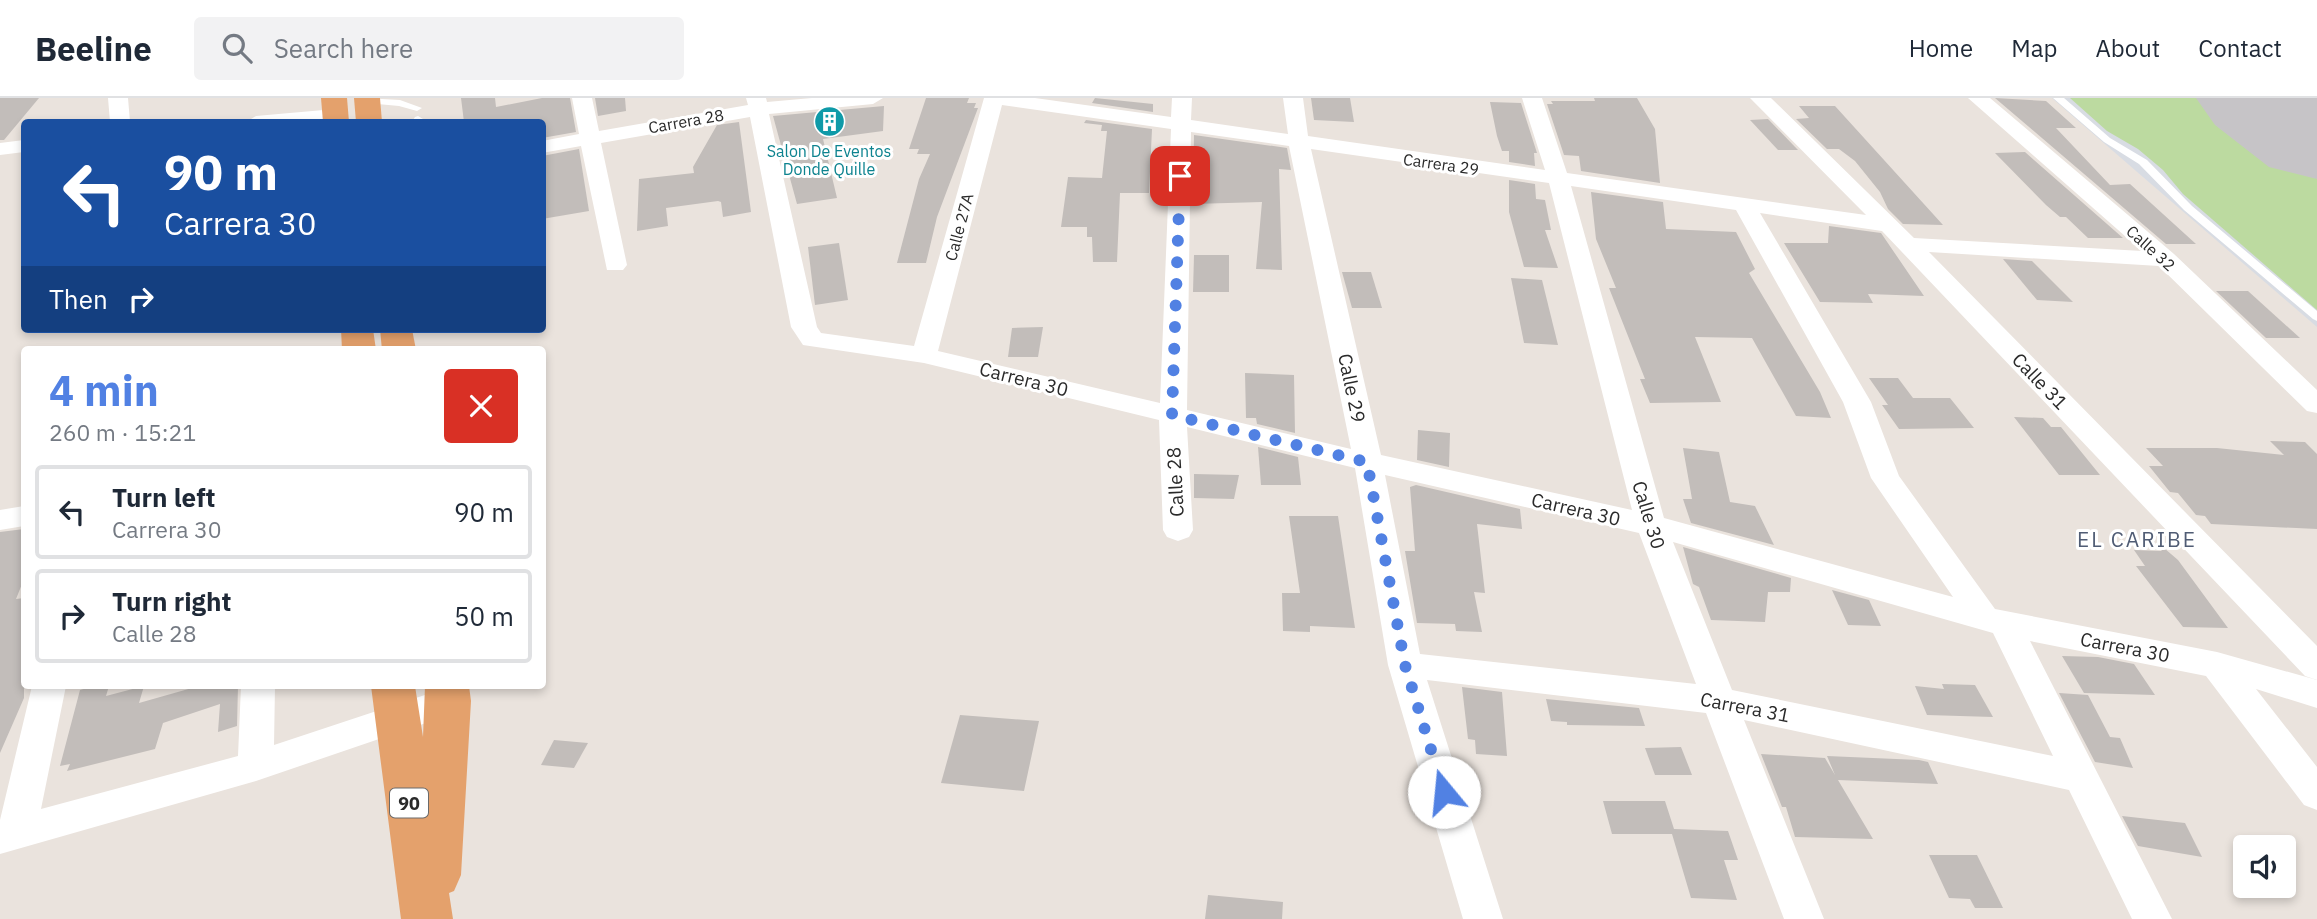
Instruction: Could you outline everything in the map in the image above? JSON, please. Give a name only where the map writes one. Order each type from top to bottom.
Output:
[{"type":"highway","name":"90","points":[[433,919],[448,694]]},
{"type":"highway","name":"90","points":[[395,702],[427,919]]},
{"type":"street","points":[[118,98],[120,119]]},
{"type":"street","points":[[582,98],[592,137],[615,265]]},
{"type":"street","name":"Carrera 28","points":[[546,145],[757,103],[873,98]]},
{"type":"street","name":"Carrera 29","points":[[994,98],[1181,123],[1299,143],[1745,207],[1898,234],[2165,259]]},
{"type":"street","name":"Calle 27A","points":[[924,355],[994,98]]},
{"type":"street","name":"Calle 28","points":[[1178,530],[1172,415],[1182,98]]},
{"type":"street","name":"Calle 29","points":[[1293,98],[1299,143],[1367,462],[1405,665],[1483,919]]},
{"type":"street","name":"Calle 30","points":[[1532,98],[1559,181],[1651,525],[1716,700],[1804,919]]},
{"type":"street","name":"Calle 31","points":[[1760,98],[1898,234],[2317,667]]},
{"type":"street","name":"Calle 32","points":[[1978,98],[2165,259],[2317,405]]},
{"type":"street","name":"Carrera 30","points":[[757,103],[804,327],[812,340],[830,345],[924,355],[1367,462],[1651,525],[1994,620],[2217,665],[2317,694]]},
{"type":"street","points":[[280,119],[335,112]]},
{"type":"street","points":[[0,149],[21,146]]},
{"type":"street","points":[[1745,207],[1857,402],[1885,478],[1994,620],[2081,777],[2152,919]]},
{"type":"street","points":[[0,520],[21,516]]},
{"type":"street","name":"Carrera 31","points":[[1405,665],[1716,700],[2081,777]]},
{"type":"street","points":[[2217,665],[2317,794]]},
{"type":"street","points":[[9,835],[48,689]]},
{"type":"street","points":[[256,766],[258,689]]},
{"type":"street","points":[[9,835],[256,766],[395,702],[448,694]]},
{"type":"lane","points":[[2058,98],[2107,140],[2143,162],[2188,208],[2317,317]]},
{"type":"lane","points":[[368,107],[400,103],[417,116]]},
{"type":"shaded area","points":[[2052,98],[2317,98],[2317,327],[2136,171]]},
{"type":"green space","points":[[2070,98],[2215,98],[2317,174],[2317,310],[2183,194],[2163,170],[2138,149],[2107,131]]},
{"type":"building","points":[[0,98],[39,98],[4,140],[0,140]]},
{"type":"building","points":[[461,98],[495,98],[496,107],[542,98],[570,98],[576,132],[546,137],[546,119],[464,119]]},
{"type":"building","points":[[595,98],[625,98],[626,111],[598,116]]},
{"type":"building","points":[[926,98],[969,98],[967,103],[976,103],[974,108],[978,108],[937,217],[926,263],[897,263],[919,179],[930,154],[917,154],[919,149],[909,149]]},
{"type":"building","points":[[1095,98],[1153,104],[1153,112],[1092,103]]},
{"type":"building","points":[[1311,98],[1350,98],[1354,122],[1314,120]]},
{"type":"building","points":[[1594,98],[1637,98],[1655,129],[1660,183],[1581,171],[1579,156],[1564,155],[1547,104],[1553,104],[1551,101],[1595,101]]},
{"type":"building","points":[[1995,98],[2046,101],[2076,128],[2056,128],[2110,185],[2130,184],[2196,244],[2166,244]]},
{"type":"building","points":[[1490,102],[1521,103],[1537,153],[1534,153],[1535,166],[1509,162],[1509,151],[1502,151],[1497,136]]},
{"type":"building","points":[[884,106],[883,131],[823,139],[837,198],[797,204],[773,116]]},
{"type":"building","points":[[1799,106],[1835,106],[1943,225],[1903,224],[1888,209],[1880,192],[1855,161],[1839,149],[1827,149],[1796,119],[1809,118]]},
{"type":"building","points":[[1768,119],[1798,150],[1778,150],[1750,120]]},
{"type":"building","points":[[1086,120],[1152,129],[1149,193],[1120,193],[1117,262],[1093,262],[1092,237],[1087,237],[1087,227],[1061,227],[1068,177],[1102,178],[1107,131],[1101,131],[1102,125],[1084,123]]},
{"type":"building","points":[[739,122],[751,212],[723,217],[721,202],[718,201],[666,208],[668,226],[637,231],[639,179],[694,173],[693,167],[717,125]]},
{"type":"building","points":[[1194,135],[1287,148],[1291,170],[1279,169],[1282,270],[1256,269],[1262,202],[1193,204]]},
{"type":"building","points":[[579,149],[589,211],[546,218],[546,155]]},
{"type":"building","points":[[2025,152],[2123,238],[2088,238],[2066,217],[2060,217],[2046,205],[1995,153]]},
{"type":"building","points":[[1509,180],[1535,184],[1536,199],[1545,200],[1551,230],[1545,230],[1558,268],[1524,267],[1509,212]]},
{"type":"building","points":[[1591,192],[1663,202],[1666,229],[1736,232],[1755,269],[1749,273],[1820,392],[1831,418],[1796,416],[1752,338],[1695,337],[1721,402],[1650,403],[1640,379],[1645,379],[1609,288],[1616,288],[1596,239]]},
{"type":"building","points":[[1829,226],[1881,233],[1924,296],[1868,294],[1873,303],[1820,302],[1784,243],[1828,243]]},
{"type":"building","points":[[839,243],[848,300],[815,305],[808,247]]},
{"type":"building","points":[[1194,255],[1229,255],[1229,292],[1193,292]]},
{"type":"building","points":[[2003,259],[2032,261],[2073,302],[2037,300]]},
{"type":"building","points":[[1342,272],[1371,272],[1382,308],[1352,308]]},
{"type":"building","points":[[1511,278],[1542,280],[1558,345],[1524,343]]},
{"type":"building","points":[[2216,291],[2248,291],[2300,338],[2266,338]]},
{"type":"building","points":[[1043,327],[1038,357],[1008,357],[1012,328]]},
{"type":"building","points":[[1245,373],[1294,375],[1295,433],[1257,424],[1256,418],[1246,418]]},
{"type":"building","points":[[1869,378],[1898,378],[1913,398],[1950,398],[1974,428],[1899,429],[1882,405],[1888,405]]},
{"type":"building","points":[[2014,417],[2043,418],[2051,427],[2061,427],[2100,475],[2059,475]]},
{"type":"building","points":[[1418,430],[1450,433],[1449,467],[1417,460]]},
{"type":"building","points":[[2270,441],[2305,442],[2317,454],[2317,529],[2211,524],[2205,516],[2196,515],[2178,493],[2170,492],[2149,466],[2163,466],[2146,448],[2217,448],[2284,455]]},
{"type":"building","points":[[1258,447],[1298,457],[1301,485],[1261,485]]},
{"type":"building","points":[[1683,448],[1719,452],[1730,502],[1755,506],[1774,545],[1691,523],[1683,499],[1692,499]]},
{"type":"building","points":[[1194,474],[1239,475],[1234,499],[1194,498]]},
{"type":"building","points":[[1416,485],[1520,509],[1522,529],[1477,524],[1485,593],[1474,592],[1482,632],[1456,631],[1455,624],[1417,623],[1405,551],[1415,551],[1410,487]]},
{"type":"building","points":[[1289,516],[1338,516],[1355,628],[1310,626],[1310,632],[1283,631],[1282,593],[1300,593]]},
{"type":"building","points":[[21,529],[21,586],[16,599],[21,598],[21,689],[24,689],[24,698],[0,753],[0,532]]},
{"type":"building","points":[[1683,547],[1791,578],[1790,592],[1768,592],[1765,622],[1711,620],[1699,587],[1693,584]]},
{"type":"building","points":[[2164,548],[2178,560],[2228,628],[2183,627],[2136,566],[2145,566],[2134,550],[2161,551]]},
{"type":"building","points":[[1832,590],[1869,600],[1881,626],[1848,625]]},
{"type":"building","points":[[2062,656],[2098,657],[2134,664],[2155,695],[2084,693]]},
{"type":"building","points":[[1942,684],[1975,685],[1993,717],[1927,715],[1915,686],[1944,689]]},
{"type":"building","points":[[1462,687],[1502,692],[1507,756],[1476,754],[1475,740],[1468,739]]},
{"type":"building","points":[[108,689],[106,696],[143,689],[139,703],[188,689],[238,689],[237,726],[218,732],[220,704],[163,723],[155,749],[67,771],[70,764],[60,766],[80,690]]},
{"type":"building","points":[[2059,693],[2088,695],[2110,737],[2120,738],[2133,768],[2095,762]]},
{"type":"building","points":[[1546,699],[1639,708],[1645,726],[1567,725],[1567,722],[1551,721]]},
{"type":"building","points":[[960,715],[1039,721],[1024,791],[941,783]]},
{"type":"building","points":[[554,740],[588,743],[574,768],[541,765]]},
{"type":"building","points":[[1681,747],[1692,775],[1655,775],[1645,748]]},
{"type":"building","points":[[1761,754],[1825,758],[1835,775],[1827,756],[1919,760],[1928,762],[1938,784],[1838,780],[1873,839],[1795,837],[1786,807],[1782,807]]},
{"type":"building","points":[[1603,801],[1665,801],[1674,829],[1728,831],[1738,860],[1724,860],[1737,900],[1691,898],[1672,834],[1612,834]]},
{"type":"building","points":[[2122,816],[2185,823],[2202,857],[2138,846]]},
{"type":"building","points":[[1929,855],[1977,855],[2003,908],[1975,908],[1970,899],[1949,898]]},
{"type":"building","points":[[1208,895],[1283,902],[1282,919],[1205,919]]},
{"type":"runway","points":[[2261,98],[2317,138]]},
{"type":"place","name":"Salon De Eventos Donde Quille","points":[[829,122]]},
{"type":"district","name":"EL CARIBE","points":[[2137,539]]},
{"type":"route","points":[[1180,176],[1172,415],[1367,462],[1405,665],[1444,792]]}]
